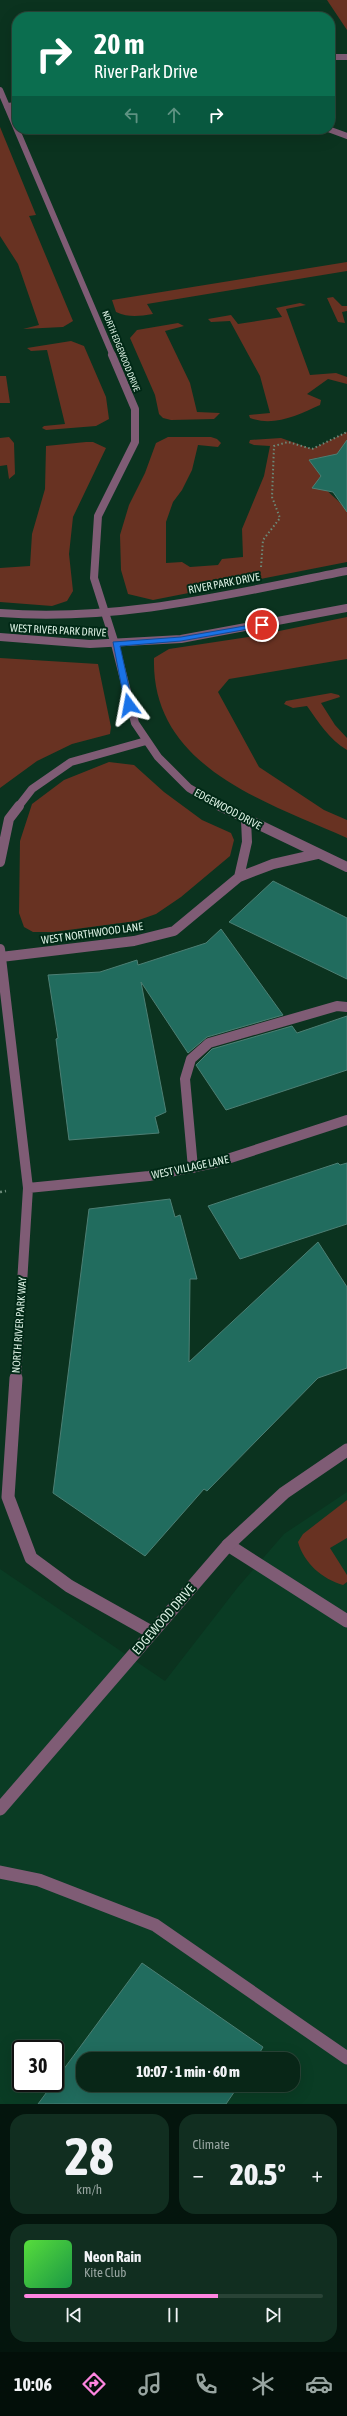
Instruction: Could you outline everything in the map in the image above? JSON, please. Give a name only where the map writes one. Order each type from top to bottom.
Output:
[{"type":"street","points":[[335,57],[347,57]]},
{"type":"street","name":"NORTH EDGEWOOD DRIVE","points":[[0,90],[12,118]]},
{"type":"street","points":[[7,106],[12,106]]},
{"type":"street","points":[[335,132],[347,136]]},
{"type":"street","name":"NORTH EDGEWOOD DRIVE","points":[[19,134],[135,409],[135,442],[98,516],[94,578],[109,626]]},
{"type":"street","name":"RIVER PARK DRIVE","points":[[105,614],[146,610],[347,570]]},
{"type":"street","points":[[115,644],[181,639],[347,608]]},
{"type":"street","name":"WEST RIVER PARK DRIVE","points":[[0,613],[40,616],[105,614]]},
{"type":"street","name":"EDGEWOOD DRIVE","points":[[109,626],[135,723],[146,741],[171,773],[189,788],[246,820],[347,868]]},
{"type":"street","name":"WEST RIVER PARK DRIVE","points":[[0,637],[115,644]]},
{"type":"street","points":[[0,862],[9,819],[32,789],[72,762],[146,741]]},
{"type":"street","points":[[239,877],[247,842],[246,820]]},
{"type":"street","name":"WEST NORTHWOOD LANE","points":[[0,953],[134,941],[174,931],[239,877],[273,864],[317,854]]},
{"type":"street","name":"NORTH RIVER PARK WAY","points":[[0,953],[28,1188],[8,1498],[31,1558],[69,1586],[151,1632]]},
{"type":"street","points":[[193,1168],[185,1078],[191,1059],[210,1043],[337,1006],[347,1007]]},
{"type":"street","name":"WEST VILLAGE LANE","points":[[28,1188],[148,1176],[193,1168],[216,1163],[347,1120]]},
{"type":"street","name":"EDGEWOOD DRIVE","points":[[0,1809],[151,1632],[228,1545],[262,1510],[283,1493],[347,1450]]},
{"type":"street","points":[[228,1545],[347,1621]]},
{"type":"street","points":[[0,1872],[39,1880],[120,1913],[155,1924],[347,2058]]},
{"type":"path","points":[[261,570],[263,540],[280,518],[272,497],[274,446],[288,442],[312,448],[347,432]]},
{"type":"shaded area","points":[[327,0],[347,0],[347,30]]},
{"type":"shaded area","points":[[0,127],[36,215],[29,216],[73,321],[63,327],[23,329],[39,325],[18,264],[0,236]]},
{"type":"shaded area","points":[[347,262],[347,271],[147,304],[153,314],[134,316],[121,314],[116,312],[112,300]]},
{"type":"shaded area","points":[[333,297],[342,306],[347,306],[347,311],[342,312],[345,323],[338,322],[327,298]]},
{"type":"shaded area","points":[[300,303],[306,305],[286,309],[310,375],[336,373],[347,377],[347,384],[328,379],[307,394],[321,400],[320,405],[295,416],[286,419],[268,421],[250,418],[249,415],[270,413],[260,376],[230,321],[211,322],[208,319],[231,315],[238,324],[282,317],[276,308]]},
{"type":"shaded area","points":[[178,323],[184,326],[165,331],[190,383],[197,412],[220,413],[214,419],[171,420],[163,418],[159,414],[155,395],[130,338],[137,330]]},
{"type":"shaded area","points":[[71,341],[84,346],[106,397],[109,419],[96,426],[46,430],[42,428],[44,426],[65,424],[47,350],[31,351],[27,348]]},
{"type":"shaded area","points":[[0,376],[6,376],[10,403],[0,403]]},
{"type":"shaded area","points":[[347,432],[347,454],[316,458],[312,464],[321,476],[318,480],[321,484],[344,507],[347,508],[347,562],[153,600],[128,594],[121,570],[120,535],[129,505],[145,473],[156,443],[168,437],[211,437],[217,439],[221,443],[218,447],[198,445],[192,470],[182,490],[173,502],[166,522],[166,563],[182,562],[190,567],[218,565],[222,559],[243,557],[242,529],[264,476],[270,446],[254,445],[249,443],[250,440],[281,438],[312,449]]},
{"type":"shaded area","points":[[9,437],[14,443],[15,474],[9,479],[7,465],[0,466],[0,438]]},
{"type":"shaded area","points":[[93,442],[106,448],[73,517],[69,554],[73,591],[67,601],[52,606],[0,602],[0,568],[30,566],[32,534],[45,489],[46,446]]},
{"type":"shaded area","points":[[347,617],[347,659],[229,679],[218,692],[259,767],[324,810],[347,820],[347,838],[282,810],[250,794],[219,775],[192,753],[172,727],[158,696],[154,658],[169,649],[255,636]]},
{"type":"shaded area","points":[[0,658],[98,664],[111,727],[110,734],[72,744],[37,761],[0,788]]},
{"type":"shaded area","points":[[331,693],[339,695],[340,697],[321,703],[335,725],[347,738],[347,750],[330,736],[307,706],[293,708],[284,704],[286,701]]},
{"type":"shaded area","points":[[109,762],[134,765],[164,792],[202,820],[231,833],[234,840],[230,856],[181,897],[156,914],[136,921],[53,932],[33,932],[24,927],[19,913],[20,841],[32,804],[64,780]]},
{"type":"shaded area","points":[[347,1492],[347,2104],[0,2104],[0,1569],[165,1681],[238,1587],[284,1534]]},
{"type":"shaded area","points":[[347,1500],[347,1538],[330,1548],[347,1575],[347,1582],[343,1585],[328,1579],[315,1569],[305,1557],[298,1542],[303,1534]]},
{"type":"building","points":[[347,440],[347,512],[333,492],[312,488],[321,476],[309,460],[337,454]]},
{"type":"building","points":[[273,881],[347,918],[347,979],[229,922]]},
{"type":"building","points":[[221,929],[283,1015],[207,1037],[188,1053],[141,982],[166,1112],[155,1117],[159,1133],[69,1140],[56,1039],[58,1038],[48,975],[100,972],[137,960],[138,965],[206,943]]},
{"type":"building","points":[[347,1016],[347,1070],[226,1110],[196,1065],[212,1049],[292,1026],[297,1033]]},
{"type":"building","points":[[338,1163],[340,1165],[347,1163],[347,1224],[240,1259],[208,1206]]},
{"type":"building","points":[[170,1199],[175,1217],[180,1215],[197,1279],[190,1279],[189,1362],[318,1242],[347,1287],[347,1368],[318,1378],[207,1491],[204,1489],[145,1556],[53,1493],[89,1209]]},
{"type":"building","points":[[142,1963],[263,2047],[260,2052],[76,2052]]},
{"type":"building","points":[[76,2052],[76,2092],[234,2092],[226,2104],[38,2104],[47,2092],[64,2092],[64,2069]]},
{"type":"route","points":[[129,705],[115,644],[181,639],[262,625]]}]
